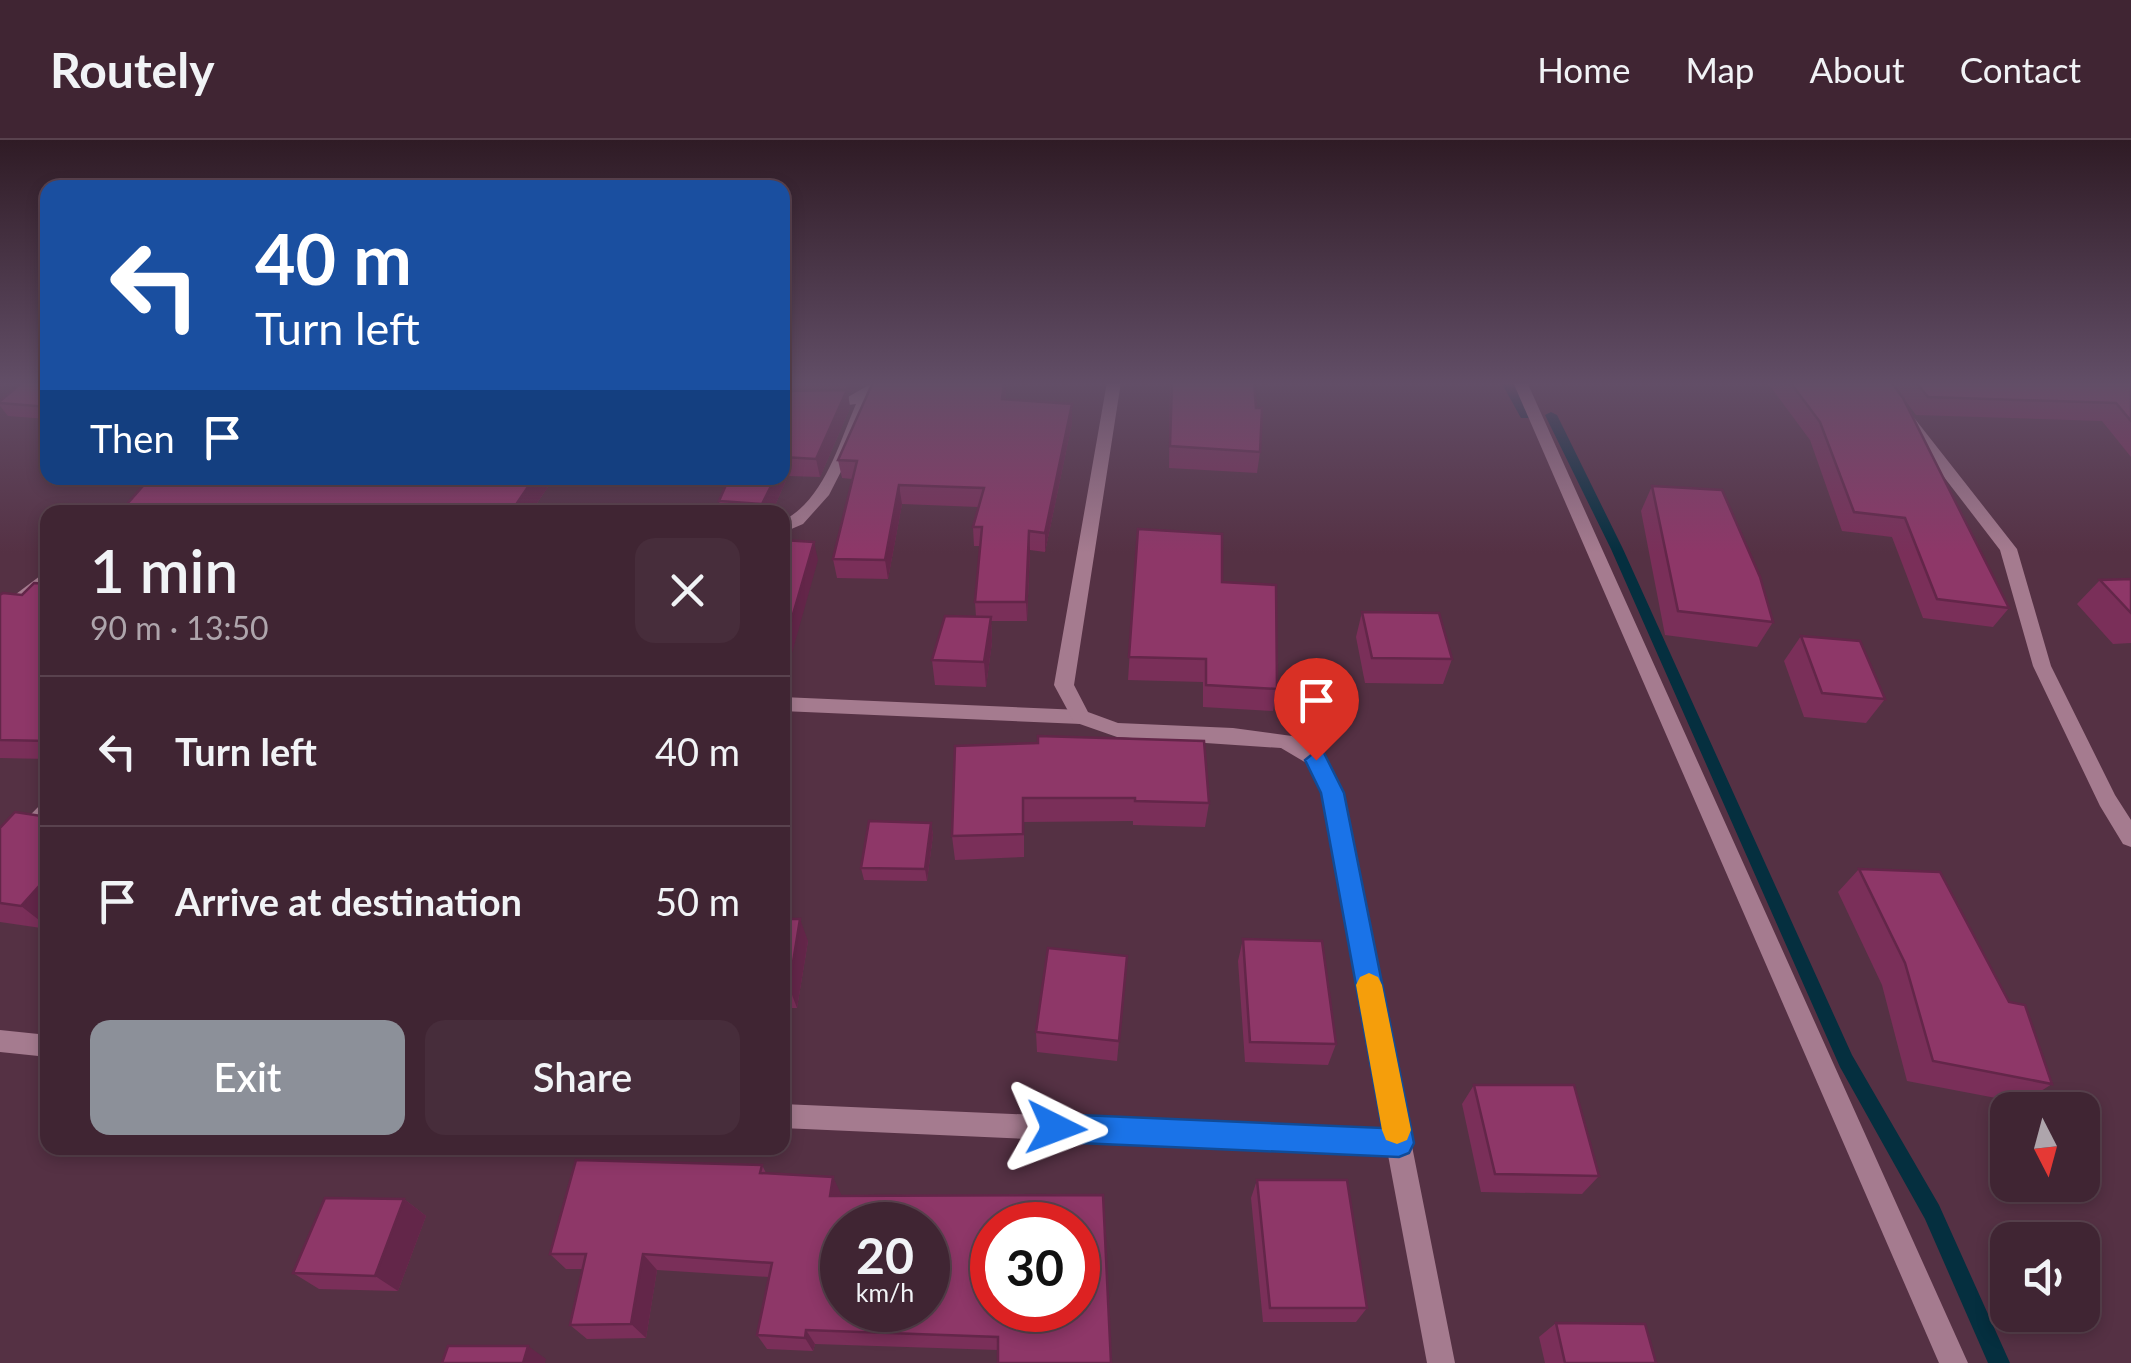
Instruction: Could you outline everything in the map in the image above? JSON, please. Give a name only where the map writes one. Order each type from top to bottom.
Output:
[{"type":"street","points":[[790,526],[800,523],[822,496],[847,439]]},
{"type":"street","points":[[1082,717],[1064,685],[1105,439]]},
{"type":"street","points":[[1545,439],[1954,1363]]},
{"type":"street","points":[[1922,439],[2008,549],[2042,666],[2131,838]]},
{"type":"street","points":[[0,616],[40,583]]},
{"type":"street","points":[[790,704],[1082,717],[1118,730],[1233,735],[1285,742],[1316,760],[1332,793],[1441,1363]]},
{"type":"street","points":[[0,860],[40,818]]},
{"type":"street","points":[[0,1041],[40,1045]]},
{"type":"street","points":[[790,1116],[1399,1143]]},
{"type":"building","points":[[790,439],[825,439],[816,459],[790,457]]},
{"type":"building","points":[[847,439],[1065,439],[1045,533],[1029,531],[1026,602],[975,602],[982,527],[973,527],[984,488],[899,485],[885,560],[833,559],[857,461],[838,460]]},
{"type":"building","points":[[1170,439],[1261,439],[1260,452],[1170,446]]},
{"type":"building","points":[[1826,439],[1924,439],[2009,608],[1937,599],[1905,518],[1854,512]]},
{"type":"building","points":[[144,485],[529,485],[516,505],[126,505]]},
{"type":"building","points":[[726,485],[772,485],[762,504],[719,501]]},
{"type":"building","points":[[1652,486],[1722,490],[1760,577],[1773,622],[1678,611]]},
{"type":"building","points":[[1138,529],[1222,534],[1222,582],[1276,585],[1277,689],[1206,685],[1206,659],[1129,657]]},
{"type":"building","points":[[790,540],[814,542],[790,624]]},
{"type":"building","points":[[2131,579],[2131,613],[2100,580]]},
{"type":"building","points":[[34,583],[40,583],[40,741],[0,740],[0,595],[22,595]]},
{"type":"building","points":[[1362,612],[1439,613],[1452,659],[1372,658]]},
{"type":"building","points":[[945,616],[991,617],[984,662],[932,660]]},
{"type":"building","points":[[1801,636],[1860,641],[1885,699],[1822,693]]},
{"type":"building","points":[[1038,736],[1204,741],[1209,803],[1135,798],[1023,798],[1023,834],[952,836],[955,746],[1038,743]]},
{"type":"building","points":[[15,812],[40,816],[40,885],[21,906],[0,903],[0,828]]},
{"type":"building","points":[[869,821],[931,823],[925,869],[861,868]]},
{"type":"building","points":[[1859,869],[1940,872],[2009,1002],[2025,1005],[2052,1084],[1933,1061],[1905,963]]},
{"type":"building","points":[[790,919],[800,919],[790,981]]},
{"type":"building","points":[[1243,939],[1322,941],[1336,1044],[1250,1042]]},
{"type":"building","points":[[1048,948],[1127,956],[1119,1041],[1036,1032]]},
{"type":"building","points":[[1474,1085],[1574,1085],[1599,1176],[1495,1174]]},
{"type":"building","points":[[576,1160],[762,1165],[760,1173],[833,1177],[830,1196],[1103,1195],[1111,1363],[998,1363],[998,1337],[861,1332],[950,1332],[950,1202],[820,1202],[820,1331],[806,1330],[805,1338],[757,1335],[772,1263],[643,1254],[631,1324],[570,1325],[586,1254],[550,1254]]},
{"type":"building","points":[[1257,1180],[1347,1180],[1367,1308],[1270,1308]]},
{"type":"building","points":[[325,1198],[404,1199],[375,1276],[293,1273]]},
{"type":"building","points":[[1556,1323],[1645,1324],[1656,1363],[1565,1363]]},
{"type":"building","points":[[448,1346],[528,1346],[523,1363],[442,1363]]},
{"type":"waterway","points":[[1563,439],[1617,549],[1846,1061],[1932,1212],[1999,1363]]},
{"type":"slow traffic","points":[[1369,985],[1397,1130]]},
{"type":"route","points":[[1056,1128],[1399,1143],[1332,793],[1316,760]]}]
